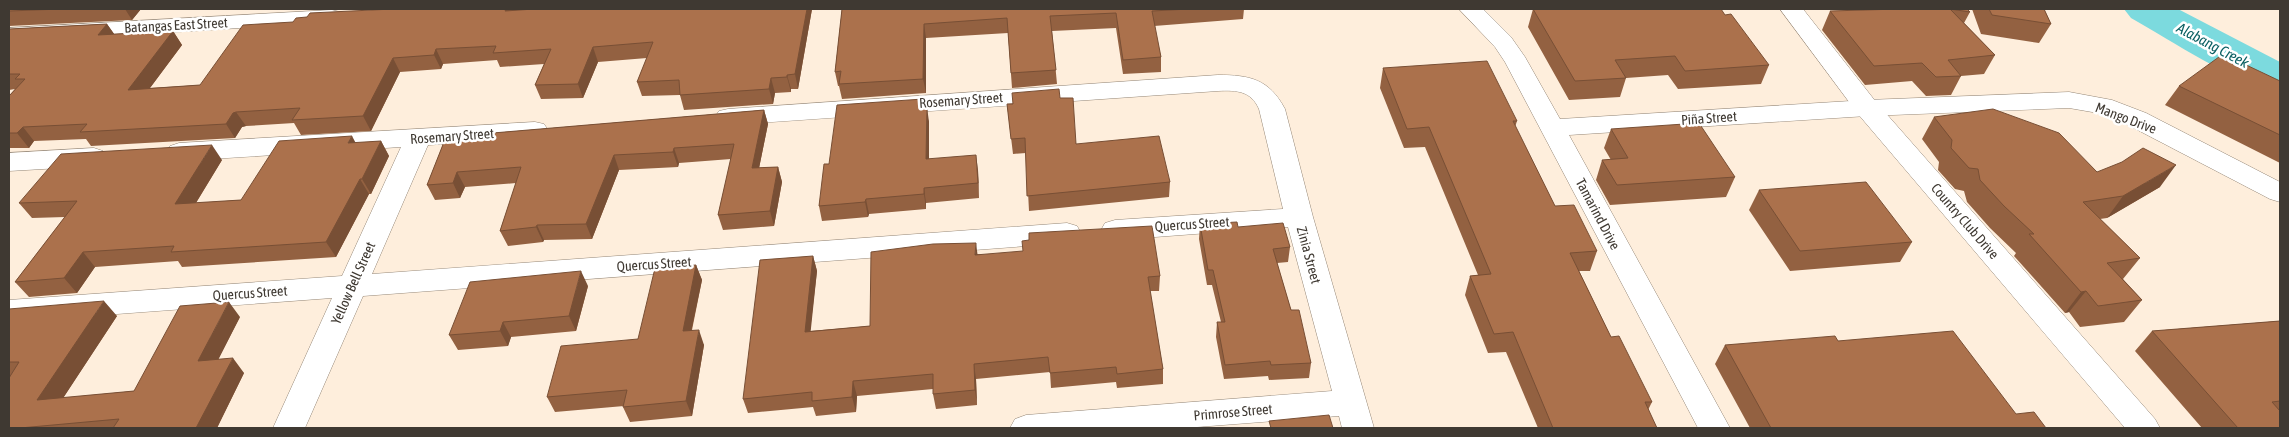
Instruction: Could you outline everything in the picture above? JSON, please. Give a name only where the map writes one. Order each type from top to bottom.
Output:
[{"type":"street","name":"Tamarind Drive","points":[[1470,9],[1503,42],[1517,62],[1714,428]]},
{"type":"street","name":"Country Club Drive","points":[[1791,9],[1867,108],[2144,428]]},
{"type":"street","name":"Batangas East Street","points":[[9,34],[179,17],[358,16]]},
{"type":"street","name":"Rosemary Street","points":[[704,118],[1218,83],[1237,82],[1254,87]]},
{"type":"street","name":"Zinia Street","points":[[1254,87],[1267,96],[1272,109],[1299,217],[1354,415]]},
{"type":"street","name":"Mango Drive","points":[[1867,108],[2069,100],[2103,106],[2137,119],[2280,193]]},
{"type":"street","name":"Piña Street","points":[[1552,128],[1867,108]]},
{"type":"street","name":"Rosemary Street","points":[[158,154],[556,129]]},
{"type":"street","name":"Yellow Bell Street","points":[[289,428],[418,138]]},
{"type":"street","points":[[9,162],[118,156]]},
{"type":"street","name":"Quercus Street","points":[[9,311],[1299,217]]},
{"type":"street","name":"Primrose Street","points":[[1026,428],[1354,415]]},
{"type":"building","points":[[9,9],[61,9],[9,11]]},
{"type":"building","points":[[393,9],[506,9],[505,11],[534,9],[807,9],[795,74],[787,75],[787,77],[771,78],[769,89],[680,95],[679,80],[637,82],[653,42],[593,47],[578,84],[535,85],[551,49],[493,53],[496,46],[436,49],[434,55],[393,58],[363,116],[292,120],[300,108],[236,112],[233,113],[226,124],[80,132],[87,124],[23,127],[17,133],[9,133],[9,96],[25,79],[15,79],[20,74],[9,74],[9,29],[107,24],[98,35],[173,31],[128,90],[200,85],[243,25],[293,22],[296,18],[307,17],[310,13]]},
{"type":"building","points":[[842,9],[1189,9],[1152,11],[1161,57],[1123,60],[1116,13],[1050,16],[1056,70],[1011,73],[1007,18],[924,24],[923,79],[839,84],[841,71],[835,72]]},
{"type":"building","points":[[1533,9],[1721,9],[1725,15],[1731,14],[1769,65],[1685,71],[1675,56],[1615,60],[1626,78],[1575,81]]},
{"type":"building","points":[[1950,9],[1995,55],[1948,60],[1961,76],[1936,77],[1922,63],[1874,66],[1830,11]]},
{"type":"building","points":[[1950,9],[1967,9],[1970,12]]},
{"type":"building","points":[[1989,9],[2044,9],[2051,24],[1992,15]]},
{"type":"building","points":[[2223,54],[2280,81],[2280,135],[2179,86]]},
{"type":"building","points":[[1487,61],[1517,121],[1513,121],[1555,206],[1574,205],[1597,251],[1570,253],[1611,337],[1619,336],[1652,402],[1645,402],[1657,428],[1553,428],[1513,332],[1494,334],[1470,276],[1491,274],[1429,127],[1407,129],[1383,68]]},
{"type":"building","points":[[1059,89],[1060,98],[1073,98],[1076,144],[1159,136],[1170,182],[1027,196],[1025,138],[1011,139],[1007,104],[1013,104],[1012,93]]},
{"type":"building","points":[[923,99],[923,107],[927,107],[926,159],[976,155],[978,183],[924,188],[924,194],[866,199],[865,202],[819,206],[824,164],[829,164],[837,105]]},
{"type":"building","points":[[1993,109],[2059,133],[2097,172],[2122,162],[2143,148],[2176,165],[2123,196],[2083,202],[2140,258],[2107,263],[2142,300],[2098,306],[2086,291],[2081,292],[2029,234],[2034,234],[1980,180],[1978,169],[1969,168],[1951,148],[1952,140],[1934,117]]},
{"type":"building","points":[[764,110],[752,168],[778,167],[770,211],[718,215],[734,144],[674,148],[673,152],[614,155],[586,224],[537,225],[536,227],[500,231],[521,167],[457,172],[453,183],[427,185],[446,137]]},
{"type":"building","points":[[1699,123],[1735,177],[1617,185],[1602,160],[1628,158],[1611,129]]},
{"type":"building","points":[[352,136],[348,143],[381,141],[326,242],[171,252],[174,246],[83,252],[64,278],[15,282],[77,201],[19,203],[61,154],[212,145],[175,204],[241,200],[279,141]]},
{"type":"building","points":[[1866,182],[1912,242],[1800,251],[1759,190]]},
{"type":"building","points":[[1237,222],[1238,227],[1283,223],[1290,247],[1273,249],[1291,310],[1299,310],[1311,363],[1271,365],[1270,361],[1225,365],[1217,322],[1225,322],[1213,270],[1208,270],[1200,224]]},
{"type":"building","points":[[1152,226],[1160,276],[1148,277],[1163,369],[1117,374],[1116,367],[1050,373],[1048,357],[974,364],[975,390],[933,394],[933,374],[853,381],[852,397],[812,401],[812,392],[743,399],[760,260],[813,256],[805,332],[870,326],[871,252],[933,244],[976,243],[975,255],[1023,251],[1022,241],[1029,240],[1029,233]]},
{"type":"building","points":[[696,265],[683,331],[699,330],[686,401],[623,407],[627,390],[547,397],[561,346],[638,339],[655,268]]},
{"type":"building","points":[[581,271],[569,316],[503,322],[500,331],[449,335],[470,282]]},
{"type":"building","points":[[104,301],[37,400],[134,391],[180,306],[229,302],[198,361],[233,358],[196,428],[113,428],[119,419],[9,428],[9,378],[19,362],[9,362],[9,309]]},
{"type":"building","points":[[2280,321],[2280,401],[2272,402],[2280,411],[2280,428],[2238,428],[2152,331]]},
{"type":"building","points":[[1953,331],[2016,414],[2034,412],[2046,428],[1771,428],[1725,345],[1835,336],[1838,341]]},
{"type":"building","points":[[1329,415],[1333,428],[1271,428],[1269,421]]},
{"type":"waterway","name":"Alabang Creek","points":[[2146,9],[2245,63],[2280,79]]}]
